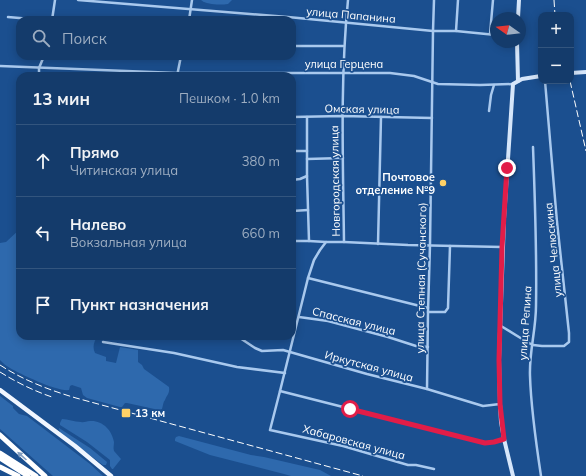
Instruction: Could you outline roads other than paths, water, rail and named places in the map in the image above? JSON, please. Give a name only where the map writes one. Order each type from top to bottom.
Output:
[{"type":"highway","points":[[0,435],[45,476]]},
{"type":"highway","points":[[0,453],[36,476]]},
{"type":"highway","points":[[0,458],[28,476]]},
{"type":"highway","points":[[0,467],[7,474],[18,476]]},
{"type":"main road","points":[[518,12],[519,0]]},
{"type":"main road","points":[[517,48],[518,81]]},
{"type":"main road","points":[[574,72],[586,72]]},
{"type":"main road","name":"улица Герцена","points":[[513,84],[522,79],[538,76]]},
{"type":"main road","points":[[513,84],[505,191],[500,326],[500,404],[504,439],[513,476]]},
{"type":"main road","points":[[0,390],[75,446],[111,476]]},
{"type":"street","points":[[53,16],[55,0]]},
{"type":"street","name":"улица Папанина","points":[[78,0],[268,16]]},
{"type":"street","points":[[190,16],[192,0]]},
{"type":"street","name":"Новгородская улица","points":[[296,329],[308,278],[314,260],[326,242],[344,242],[342,116],[344,46],[348,0]]},
{"type":"street","name":"улица Степная (Сучанского)","points":[[427,389],[434,0]]},
{"type":"street","points":[[456,31],[458,0]]},
{"type":"street","points":[[492,12],[493,0]]},
{"type":"street","points":[[8,17],[16,18]]},
{"type":"street","name":"улица Папанина","points":[[296,18],[433,31],[456,31],[490,34]]},
{"type":"street","points":[[296,46],[344,46]]},
{"type":"street","points":[[39,72],[42,60]]},
{"type":"street","points":[[177,72],[180,60]]},
{"type":"street","name":"улица Герцена","points":[[0,66],[143,72]]},
{"type":"street","name":"улица Герцена","points":[[296,73],[390,73],[414,76],[438,84],[513,84]]},
{"type":"street","name":"улица Челюскина","points":[[500,326],[533,345],[564,346],[568,344],[570,340],[557,222],[545,84]]},
{"type":"street","points":[[489,110],[494,85]]},
{"type":"street","name":"Омская улица","points":[[296,117],[342,116],[432,118]]},
{"type":"street","points":[[307,117],[309,241]]},
{"type":"street","points":[[378,244],[380,117]]},
{"type":"street","name":"улица Репина","points":[[533,147],[536,207],[536,308],[533,345],[530,357],[530,380],[541,476]]},
{"type":"street","points":[[296,152],[307,151]]},
{"type":"street","points":[[307,159],[343,158]]},
{"type":"street","points":[[296,180],[307,176]]},
{"type":"street","points":[[296,211],[308,210]]},
{"type":"street","points":[[296,241],[326,242]]},
{"type":"street","points":[[344,242],[502,247]]},
{"type":"street","points":[[428,312],[445,312],[448,308],[450,246]]},
{"type":"street","points":[[308,278],[428,308]]},
{"type":"street","name":"Спасская улица","points":[[299,317],[328,321],[416,346],[428,347]]},
{"type":"street","name":"Иркутская улица","points":[[243,340],[254,348],[262,351],[278,350],[290,352],[374,376],[427,389],[483,406],[500,404]]},
{"type":"street","name":"Новгородская улица","points":[[270,430],[293,340]]},
{"type":"street","points":[[102,342],[285,373]]},
{"type":"street","points":[[280,391],[485,443],[504,439]]},
{"type":"street","name":"Хабаровская улица","points":[[270,430],[342,446],[408,465],[416,465],[434,470]]},
{"type":"railway","points":[[554,0],[555,12]]},
{"type":"railway","points":[[571,84],[586,151]]},
{"type":"railway","points":[[0,365],[36,384],[56,392],[363,476]]},
{"type":"railway","points":[[0,372],[25,386],[52,397]]},
{"type":"place","name":"Почтовое отделение №9","points":[[443,183]]},
{"type":"place","name":"13 км","points":[[126,413]]}]
